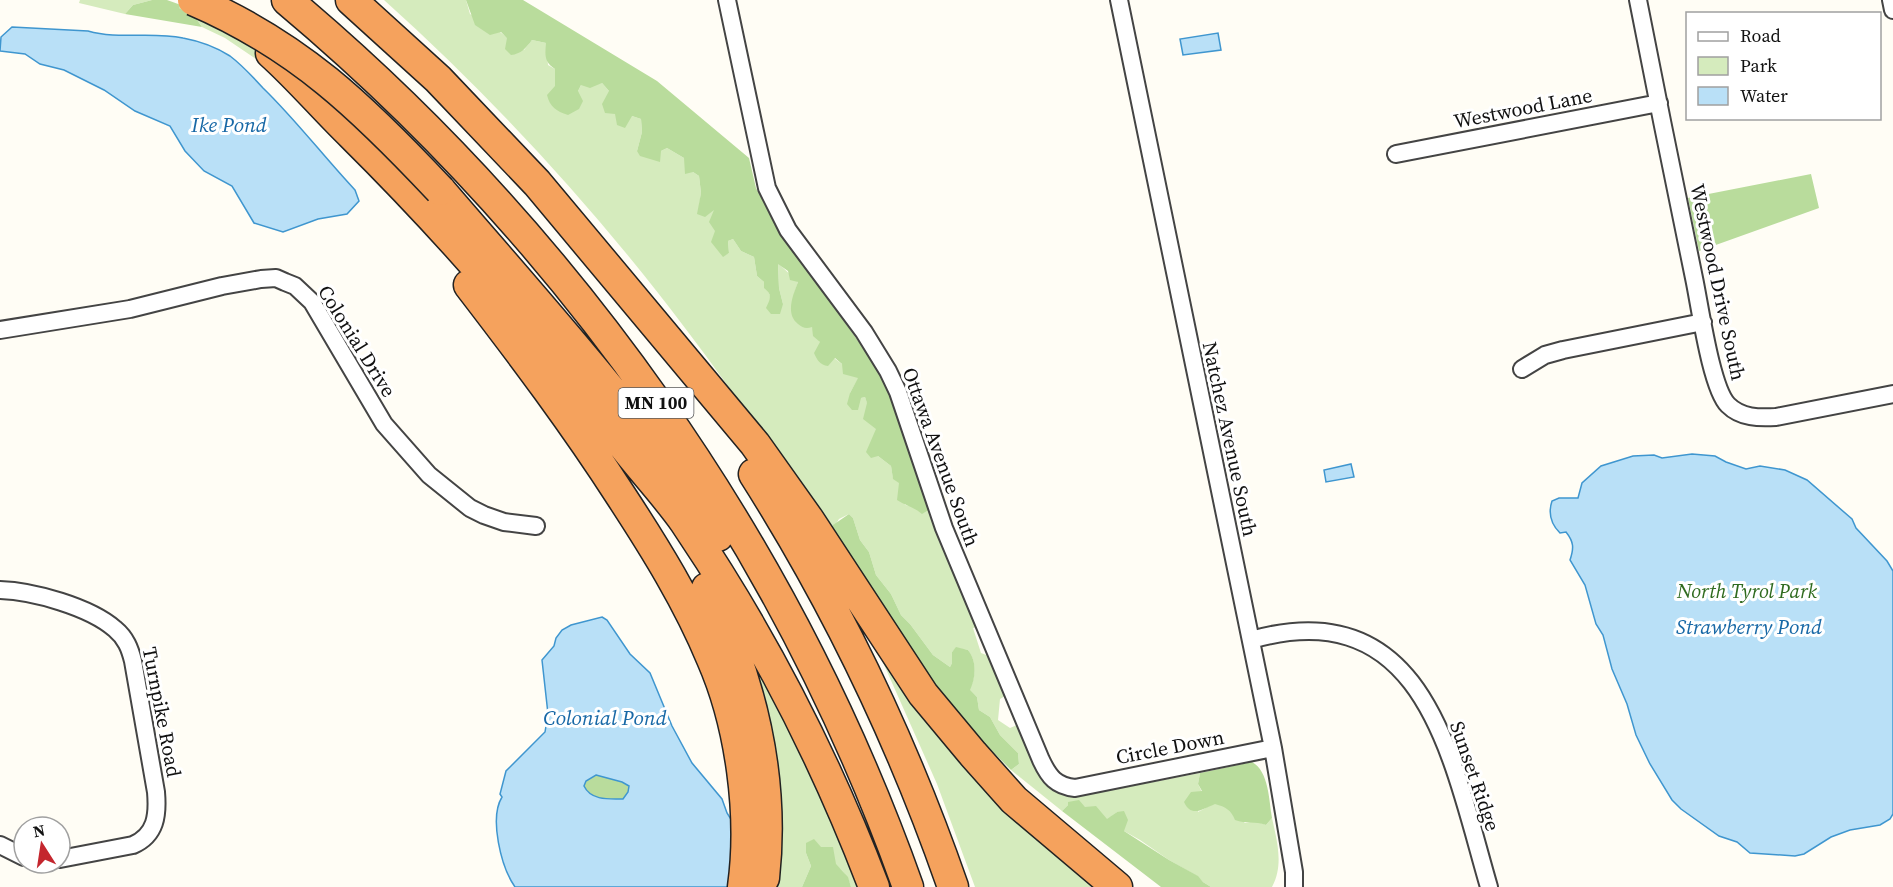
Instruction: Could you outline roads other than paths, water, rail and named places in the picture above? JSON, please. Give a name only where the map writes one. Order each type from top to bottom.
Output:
[{"type":"highway","points":[[193,0],[264,35],[313,69],[365,113],[440,190],[600,376],[693,499],[738,566],[796,634]]},
{"type":"highway","points":[[214,0],[302,81],[400,182],[528,325],[682,519],[761,644],[796,709],[830,777],[874,887]]},
{"type":"highway","name":"MN 100","points":[[287,0],[328,35],[423,125],[524,232],[572,289],[656,402],[712,486],[764,573],[796,634],[855,755],[908,887]]},
{"type":"highway","name":"MN 100","points":[[351,0],[474,115],[572,223],[678,359],[719,418],[804,558],[882,710],[924,809],[953,887]]},
{"type":"highway","points":[[349,132],[552,394],[654,547],[682,597],[713,661],[730,715],[749,748],[766,787],[767,815],[763,887]]},
{"type":"highway","points":[[635,302],[755,444],[809,520],[917,685],[973,754],[1014,800],[1117,887]]},
{"type":"highway","points":[[649,479],[723,620],[747,687],[749,748],[743,887]]},
{"type":"highway","points":[[973,754],[1139,887]]},
{"type":"street","name":"Ottawa Avenue South","points":[[727,0],[767,188],[788,230],[864,332],[888,371],[904,407],[954,555],[1041,760],[1053,781],[1065,787],[1075,788]]},
{"type":"street","name":"Natchez Avenue South","points":[[1119,0],[1273,748],[1294,872],[1294,887]]},
{"type":"street","name":"Westwood Drive South","points":[[1638,0],[1717,387],[1729,405],[1748,416],[1776,417],[1893,394]]},
{"type":"street","points":[[1891,0],[1893,10]]},
{"type":"street","name":"Westwood Lane","points":[[1396,154],[1659,103]]},
{"type":"street","name":"Colonial Drive","points":[[0,330],[130,309],[222,286],[276,278],[295,286],[312,302],[384,424],[429,475],[470,508],[484,515],[504,522],[536,526]]},
{"type":"street","points":[[1522,369],[1545,355],[1563,350],[1703,322]]},
{"type":"street","name":"Turnpike Road","points":[[0,590],[43,596],[97,617],[117,630],[130,648],[158,806],[154,826],[142,841],[133,845],[72,858]]},
{"type":"street","name":"Sunset Ridge","points":[[1251,640],[1295,630],[1335,632],[1349,636],[1377,650],[1401,670],[1424,701],[1443,738],[1489,887]]},
{"type":"street","name":"Circle Down","points":[[1075,788],[1273,748]]},
{"type":"water","name":"Ike Pond","points":[[12,27],[88,31],[111,35],[171,36],[195,41],[219,50],[243,67],[287,113],[355,190],[359,201],[347,214],[318,219],[283,232],[254,223],[232,186],[204,171],[185,151],[170,126],[135,111],[104,90],[64,70],[40,64],[25,54],[0,51],[1,37]]},
{"type":"water","points":[[1218,33],[1221,50],[1183,55],[1180,39]]},
{"type":"water","name":"Strawberry Pond","points":[[1692,454],[1715,456],[1746,469],[1760,466],[1785,470],[1807,480],[1852,519],[1856,528],[1887,561],[1893,571],[1893,814],[1890,819],[1880,825],[1850,830],[1831,837],[1804,854],[1795,856],[1750,853],[1737,842],[1719,836],[1681,809],[1672,800],[1650,764],[1636,735],[1627,704],[1612,669],[1603,635],[1596,624],[1585,585],[1570,560],[1573,549],[1571,539],[1566,532],[1560,533],[1554,526],[1550,514],[1551,505],[1552,501],[1559,498],[1578,498],[1582,483],[1601,466],[1633,456],[1654,455],[1662,458]]},
{"type":"water","points":[[1351,464],[1354,477],[1326,482],[1324,470]]},
{"type":"water","name":"Colonial Pond","points":[[602,617],[607,620],[630,654],[650,673],[672,726],[692,763],[722,799],[727,813],[773,887],[515,887],[505,867],[498,842],[497,817],[502,797],[500,794],[506,771],[545,732],[548,714],[542,660],[554,646],[562,630],[571,625]],"holes":[[[596,775],[629,786],[623,799],[596,797],[584,786],[586,781]]]},
{"type":"park label","name":"North Tyrol Park","points":[[1747,591]]}]
